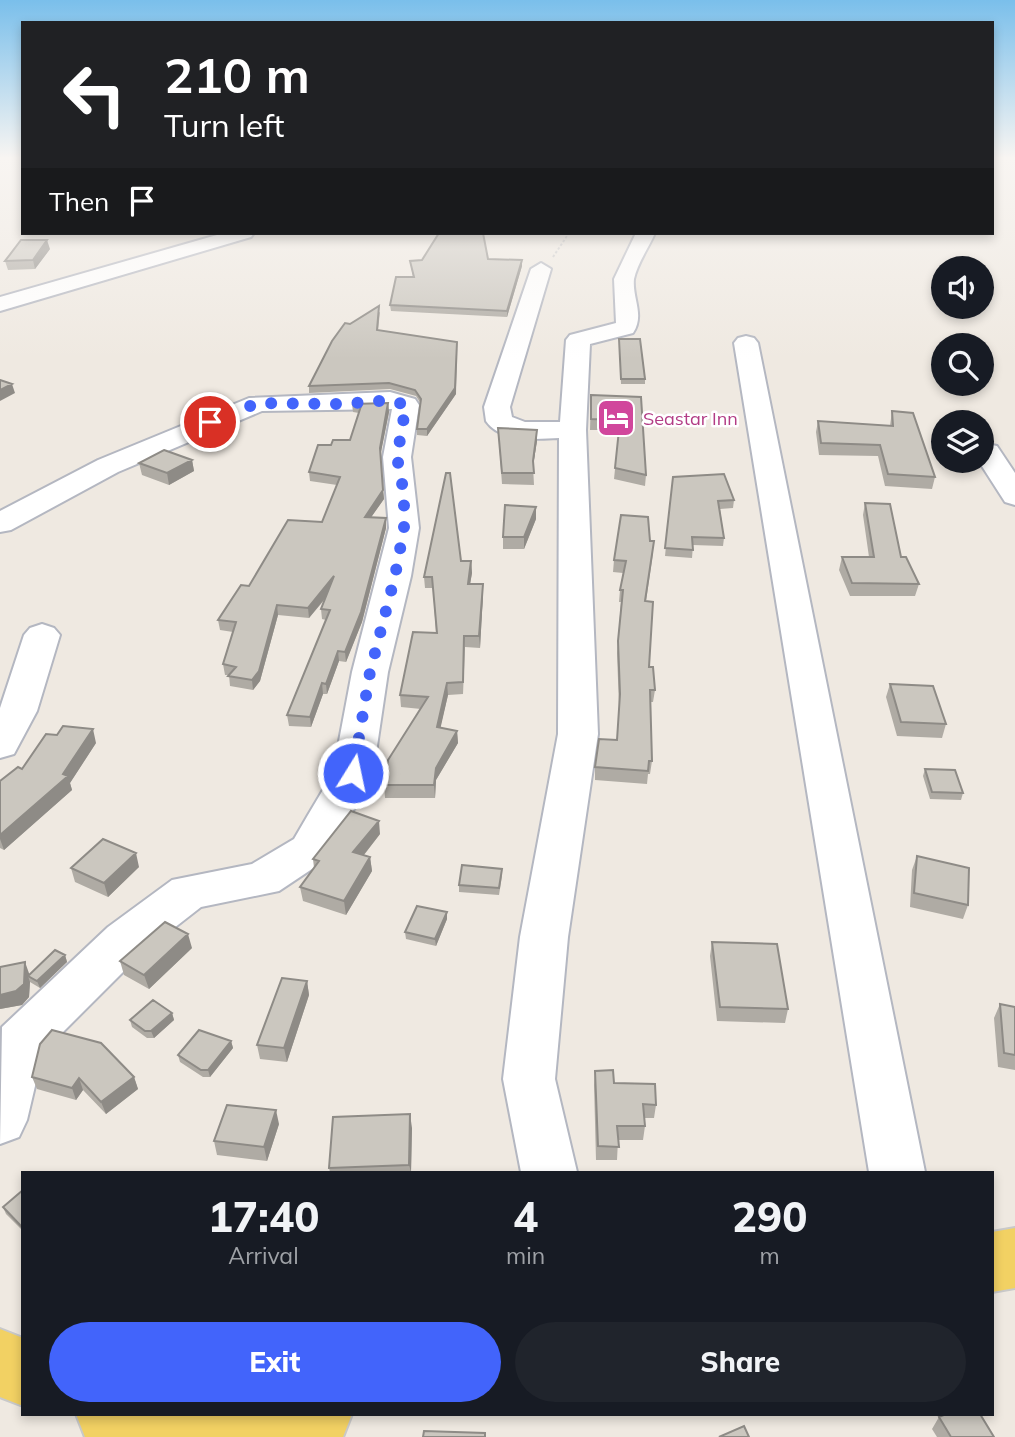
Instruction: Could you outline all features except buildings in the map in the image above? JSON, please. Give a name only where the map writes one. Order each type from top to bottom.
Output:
[{"type":"main road","points":[[994,1262],[1015,1258]]},
{"type":"main road","points":[[0,1361],[21,1373]]},
{"type":"main road","points":[[117,1416],[194,1427],[255,1424],[306,1416]]},
{"type":"street","points":[[0,304],[237,235]]},
{"type":"street","points":[[549,1171],[529,1079],[544,937],[578,734],[573,429],[578,340],[625,328],[628,321],[624,279],[644,235]]},
{"type":"street","points":[[547,263],[497,407],[499,421],[507,428],[521,430],[573,429]]},
{"type":"street","points":[[746,344],[897,1171]]},
{"type":"street","points":[[0,523],[108,466],[258,403],[341,404],[390,400],[406,405],[397,457],[404,494],[404,528],[395,576],[370,672],[353,773],[326,822],[309,850],[263,879],[188,892],[125,940],[20,1042],[0,1120]]},
{"type":"street","points":[[994,463],[1015,496]]},
{"type":"street","points":[[0,745],[18,711],[42,635]]},
{"type":"path","points":[[547,263],[568,235]]},
{"type":"place","name":"Seastar Inn","points":[[616,418]]},
{"type":"route","points":[[210,422],[258,403],[341,404],[390,400],[406,405],[397,457],[404,494],[404,528],[395,576],[370,672],[353,773]]}]
